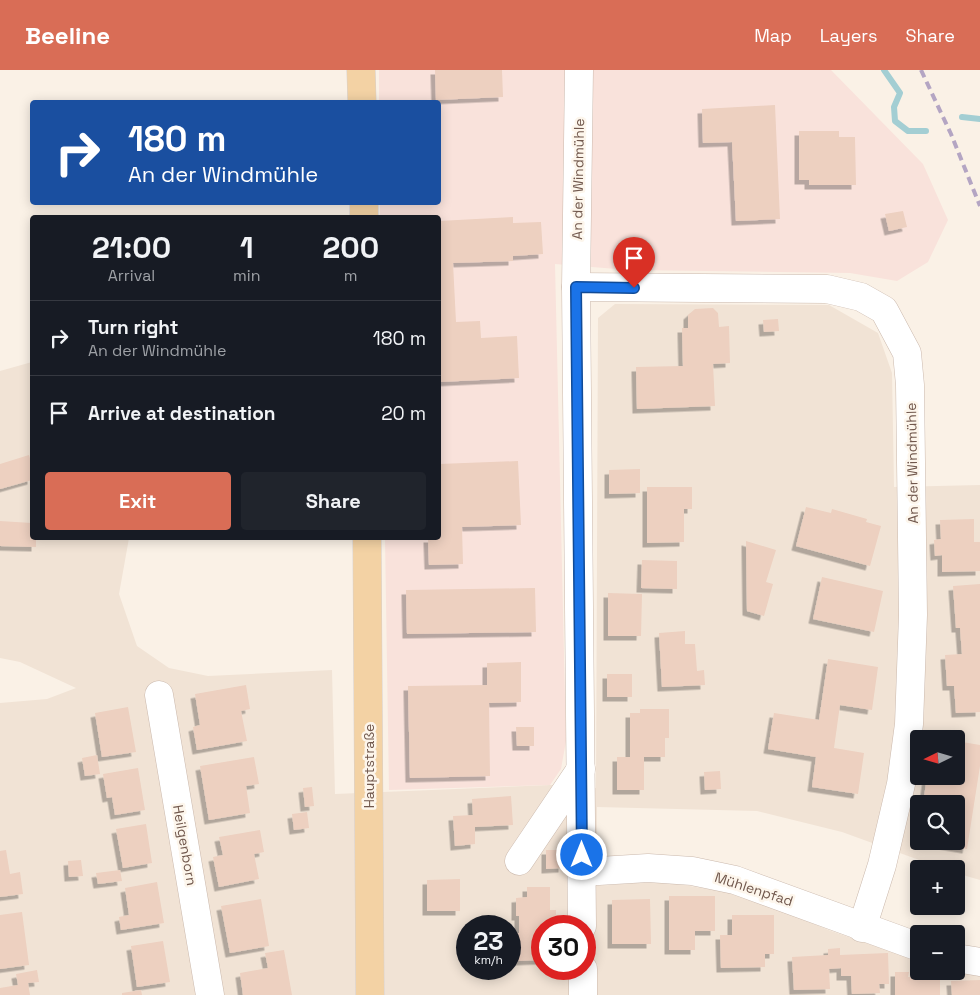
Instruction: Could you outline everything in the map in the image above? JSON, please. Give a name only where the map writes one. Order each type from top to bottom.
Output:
[{"type":"main road","name":"Hauptstraße","points":[[367,540],[370,995]]},
{"type":"street","name":"An der Windmühle","points":[[579,70],[576,287],[582,915]]},
{"type":"street","name":"An der Windmühle","points":[[576,287],[827,289],[862,297],[884,310],[907,354],[913,478],[913,615],[909,724],[901,784],[882,865],[862,928]]},
{"type":"street","name":"Heilgenborn","points":[[159,695],[210,995]]},
{"type":"street","points":[[519,861],[581,769]]},
{"type":"street","name":"Mühlenpfad","points":[[582,872],[648,868],[692,871],[735,880],[910,945]]},
{"type":"street","points":[[965,960],[980,962]]},
{"type":"street","points":[[583,980],[583,995]]},
{"type":"shaded area","points":[[379,70],[831,70],[923,164],[948,220],[928,262],[897,281],[850,273],[629,270],[555,264],[566,741],[561,769],[550,785],[389,790],[385,540],[441,540],[441,215],[380,215],[380,205],[441,205],[441,100],[379,100]]},
{"type":"shaded area","points":[[615,304],[829,305],[878,333],[892,373],[894,487],[980,485],[980,880],[965,876],[965,860],[919,860],[842,832],[757,811],[597,807],[597,886],[660,881],[743,895],[831,931],[910,958],[910,980],[965,980],[965,970],[980,970],[980,995],[0,995],[0,703],[47,699],[76,688],[20,662],[0,658],[0,371],[30,363],[30,540],[129,540],[119,594],[137,646],[169,668],[208,676],[332,670],[335,794],[550,785],[596,788],[598,318]]},
{"type":"building","points":[[435,70],[502,70],[503,97],[436,100]]},
{"type":"building","points":[[775,105],[780,219],[736,221],[732,142],[703,143],[702,109]]},
{"type":"building","points":[[799,131],[839,131],[839,137],[855,137],[856,185],[809,185],[809,180],[799,180]]},
{"type":"building","points":[[903,211],[907,227],[889,231],[885,214]]},
{"type":"building","points":[[513,217],[513,223],[541,222],[543,254],[513,256],[513,261],[453,263],[456,322],[480,321],[481,338],[517,336],[519,378],[441,382],[441,221]]},
{"type":"building","points":[[713,308],[718,313],[719,327],[729,326],[730,363],[713,364],[715,406],[637,409],[636,367],[683,366],[682,328],[688,328],[688,315],[695,309]]},
{"type":"building","points":[[778,319],[779,331],[764,332],[763,320]]},
{"type":"building","points":[[29,455],[30,481],[0,489],[0,464]]},
{"type":"building","points":[[518,461],[521,525],[462,527],[463,564],[429,565],[428,540],[441,540],[441,464]]},
{"type":"building","points":[[640,469],[640,493],[609,494],[609,470]]},
{"type":"building","points":[[647,487],[692,487],[692,509],[684,509],[684,542],[647,543]]},
{"type":"building","points":[[806,507],[831,513],[832,509],[867,519],[866,522],[881,526],[870,566],[796,546]]},
{"type":"building","points":[[974,519],[974,542],[980,542],[980,571],[942,572],[942,555],[935,556],[934,540],[941,539],[940,520]]},
{"type":"building","points":[[0,521],[30,523],[30,540],[36,540],[36,547],[0,546]]},
{"type":"building","points":[[746,541],[776,550],[766,582],[773,584],[764,616],[747,611]]},
{"type":"building","points":[[642,560],[677,561],[677,589],[641,588]]},
{"type":"building","points":[[822,577],[883,591],[874,632],[813,619]]},
{"type":"building","points":[[980,584],[980,712],[956,713],[954,686],[947,686],[945,655],[962,654],[960,628],[956,628],[953,586]]},
{"type":"building","points":[[535,588],[536,632],[407,634],[406,590]]},
{"type":"building","points":[[608,593],[642,594],[641,636],[608,636]]},
{"type":"building","points":[[685,631],[685,644],[695,644],[697,671],[704,670],[705,685],[662,687],[659,633]]},
{"type":"building","points":[[828,659],[878,667],[872,710],[840,705],[834,748],[864,753],[858,794],[812,787],[816,757],[768,749],[774,713],[819,720]]},
{"type":"building","points":[[521,662],[521,702],[489,703],[490,776],[410,778],[408,686],[487,685],[487,663]]},
{"type":"building","points":[[607,674],[632,674],[632,697],[607,697]]},
{"type":"building","points":[[246,685],[250,709],[241,711],[247,741],[197,750],[193,727],[200,725],[195,694]]},
{"type":"building","points":[[128,707],[136,752],[102,757],[95,713]]},
{"type":"building","points":[[640,709],[669,709],[669,738],[665,738],[665,757],[644,757],[644,790],[617,790],[617,757],[630,757],[630,713],[640,713]]},
{"type":"building","points":[[516,727],[534,727],[534,746],[517,746]]},
{"type":"building","points":[[965,742],[980,745],[980,766],[967,849],[965,849],[965,795],[924,795],[926,785],[965,785]]},
{"type":"building","points":[[97,755],[100,774],[85,776],[82,758]]},
{"type":"building","points":[[254,757],[259,784],[246,786],[250,813],[209,820],[200,766]]},
{"type":"building","points":[[138,768],[145,810],[115,815],[112,797],[107,798],[103,774]]},
{"type":"building","points":[[720,771],[721,789],[705,790],[704,772]]},
{"type":"building","points":[[312,787],[314,806],[305,807],[303,788]]},
{"type":"building","points":[[511,796],[513,825],[475,827],[475,844],[455,846],[453,816],[473,815],[472,799]]},
{"type":"building","points":[[307,812],[309,828],[294,830],[292,814]]},
{"type":"building","points":[[146,824],[152,863],[123,868],[116,829]]},
{"type":"building","points":[[260,830],[264,852],[254,854],[259,879],[219,887],[213,857],[223,855],[219,837]]},
{"type":"building","points":[[6,850],[10,874],[20,872],[23,894],[0,897],[0,851]]},
{"type":"building","points":[[546,850],[563,850],[563,868],[546,869]]},
{"type":"building","points":[[81,860],[83,876],[69,877],[68,861]]},
{"type":"building","points":[[120,870],[122,881],[98,884],[96,873]]},
{"type":"building","points":[[460,879],[460,911],[427,911],[427,880]]},
{"type":"building","points":[[157,882],[164,923],[121,930],[119,917],[129,915],[125,888]]},
{"type":"building","points":[[527,887],[550,887],[550,910],[556,910],[556,915],[531,915],[531,960],[521,961],[521,915],[516,915],[516,898],[527,897]]},
{"type":"building","points":[[669,896],[715,896],[715,931],[695,931],[695,950],[669,950]]},
{"type":"building","points":[[261,899],[269,946],[230,953],[221,906]]},
{"type":"building","points":[[650,899],[651,944],[612,944],[612,900]]},
{"type":"building","points":[[22,912],[29,965],[0,969],[0,915]]},
{"type":"building","points":[[732,915],[774,915],[774,954],[765,954],[765,967],[721,968],[720,935],[732,935]]},
{"type":"building","points":[[163,941],[170,982],[137,987],[131,946]]},
{"type":"building","points":[[840,948],[840,955],[888,953],[889,984],[879,984],[880,993],[852,994],[851,976],[841,976],[841,968],[829,969],[830,989],[794,990],[792,957],[828,955],[828,949]]},
{"type":"building","points":[[284,950],[292,995],[243,995],[240,973],[268,968],[265,953]]},
{"type":"building","points":[[37,970],[39,982],[28,983],[30,995],[0,995],[0,988],[18,985],[16,974]]},
{"type":"building","points":[[895,972],[909,972],[908,977],[910,977],[910,980],[940,980],[940,995],[895,995]]},
{"type":"building","points":[[980,980],[980,995],[952,995],[951,981]]},
{"type":"building","points":[[141,990],[142,995],[122,995],[122,993]]},
{"type":"waterway","points":[[884,70],[900,93],[894,107],[895,121],[908,131],[926,131]]},
{"type":"waterway","points":[[962,117],[980,119]]},
{"type":"railway","points":[[921,70],[951,134],[980,206]]},
{"type":"route","points":[[582,855],[576,287],[634,288]]}]
